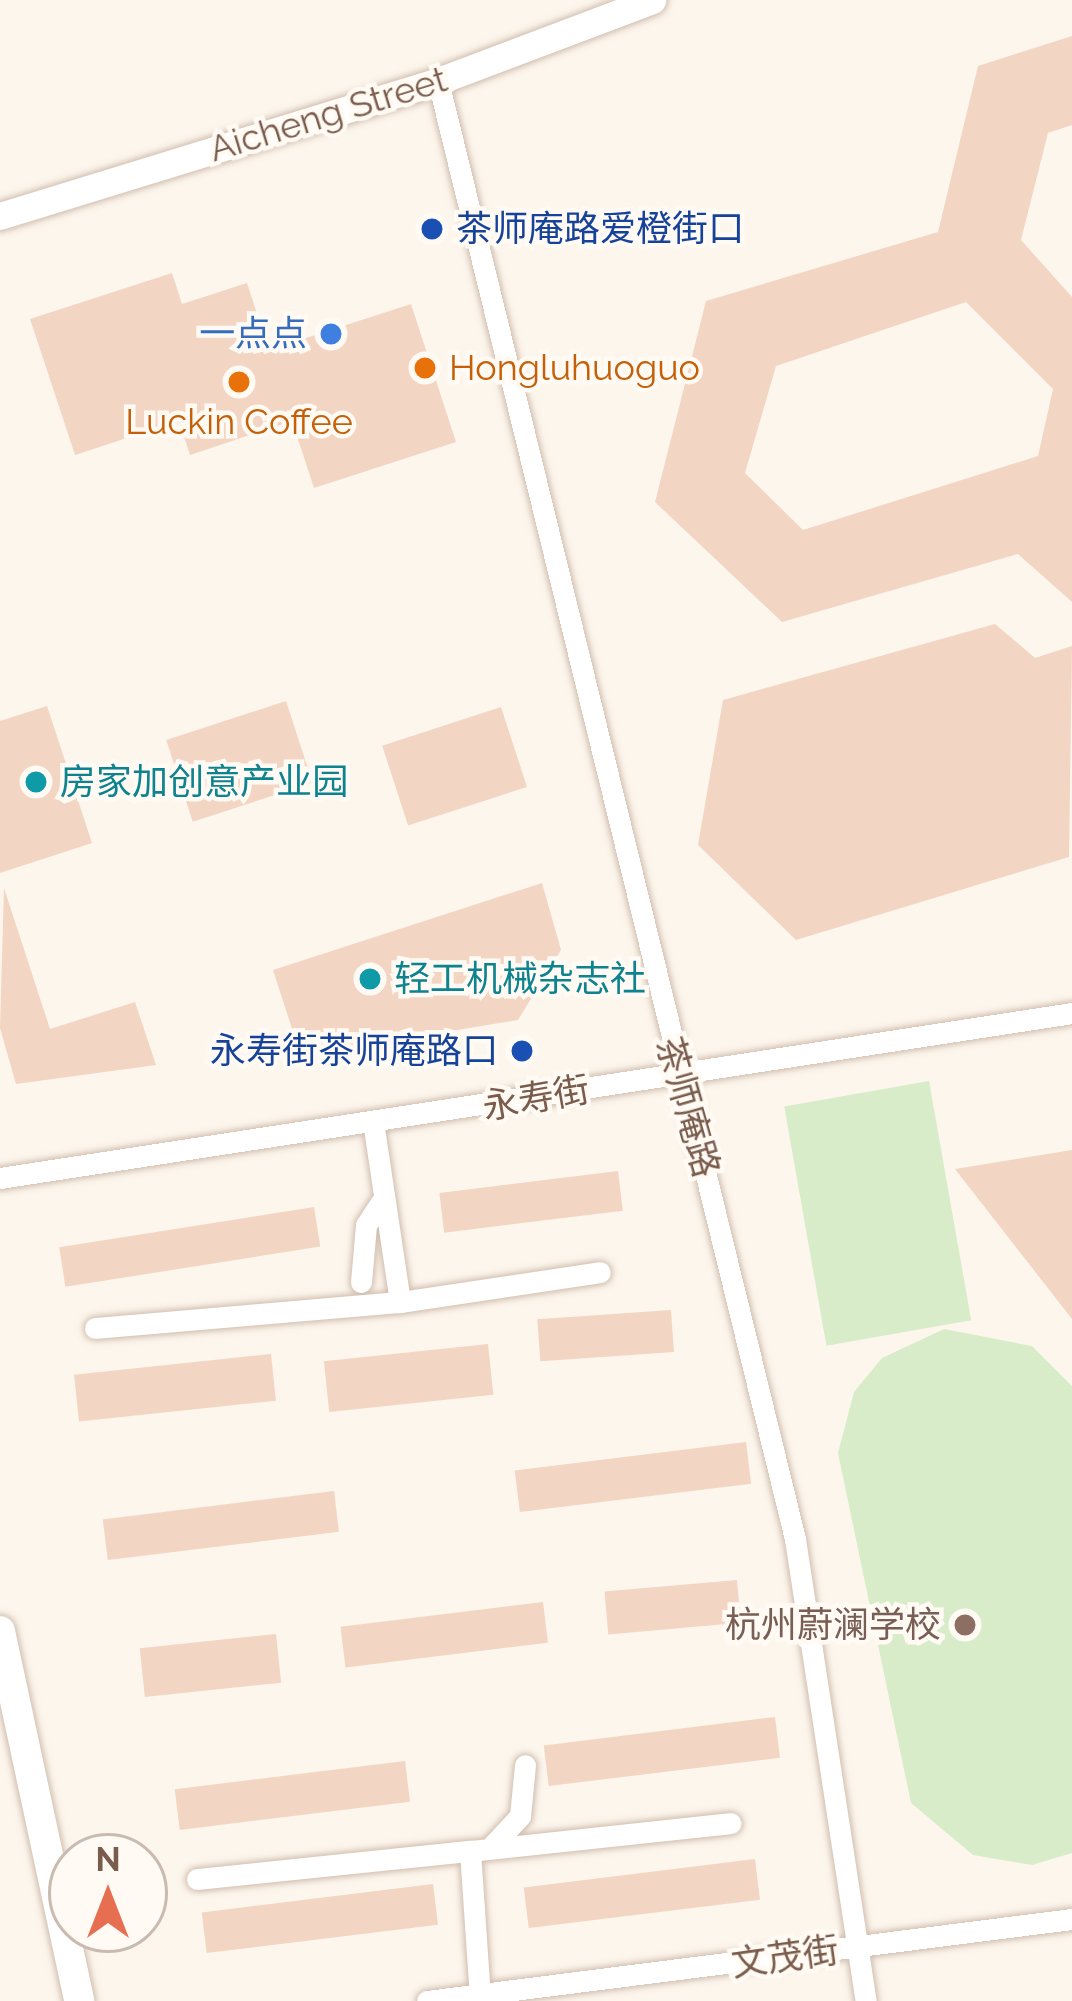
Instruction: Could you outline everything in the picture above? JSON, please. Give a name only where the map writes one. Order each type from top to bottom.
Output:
[{"type":"main road","points":[[0,1631],[79,2001]]},
{"type":"street","name":"Aicheng Street","points":[[0,216],[438,81],[652,0]]},
{"type":"street","name":"茶师庵路","points":[[438,81],[676,1073],[795,1539],[866,2001]]},
{"type":"street","name":"永寿街","points":[[0,1178],[374,1127],[676,1073],[1072,1013]]},
{"type":"street","points":[[374,1127],[381,1202],[400,1302]]},
{"type":"street","points":[[361,1282],[366,1225],[381,1202]]},
{"type":"street","points":[[95,1328],[400,1302],[600,1272]]},
{"type":"street","points":[[470,1851],[514,1829],[525,1766]]},
{"type":"street","points":[[197,1880],[731,1823]]},
{"type":"street","points":[[470,1851],[480,1996]]},
{"type":"street","name":"文茂街","points":[[427,2001],[1072,1919]]},
{"type":"green space","points":[[929,1081],[971,1320],[826,1346],[784,1107]]},
{"type":"green space","points":[[944,1329],[1032,1346],[1072,1386],[1072,1853],[1032,1865],[973,1855],[911,1803],[838,1453],[854,1392],[882,1358]]},
{"type":"building","points":[[1072,36],[1072,125],[1048,133],[1021,240],[1072,297],[1072,602],[1018,554],[782,622],[655,502],[706,301],[938,232],[978,66]],"holes":[[[966,302],[1053,389],[1038,456],[803,530],[745,473],[776,366]]]},
{"type":"building","points":[[172,273],[182,304],[247,283],[269,350],[411,304],[456,442],[314,488],[292,421],[190,455],[179,421],[75,455],[30,319]]},
{"type":"building","points":[[995,624],[1035,658],[1072,646],[1069,857],[796,940],[698,845],[723,700]]},
{"type":"building","points":[[286,701],[313,783],[193,822],[166,740]]},
{"type":"building","name":"房家加创意产业园","points":[[47,706],[92,843],[0,873],[0,721]]},
{"type":"building","points":[[501,707],[527,787],[408,826],[382,746]]},
{"type":"building","points":[[542,883],[561,950],[518,1020],[318,1053],[313,1039],[297,1044],[273,970]]},
{"type":"building","points":[[4,888],[50,1029],[135,1002],[156,1065],[16,1084],[0,1028]]},
{"type":"building","points":[[1072,1150],[1072,1319],[955,1169]]},
{"type":"building","points":[[618,1171],[623,1211],[444,1233],[439,1193]]},
{"type":"building","points":[[314,1207],[320,1247],[65,1287],[59,1247]]},
{"type":"building","points":[[671,1310],[674,1352],[540,1361],[537,1319]]},
{"type":"building","points":[[488,1344],[493,1395],[329,1412],[324,1361]]},
{"type":"building","points":[[271,1354],[276,1401],[79,1421],[74,1375]]},
{"type":"building","points":[[746,1442],[751,1484],[520,1512],[515,1470]]},
{"type":"building","points":[[334,1491],[339,1532],[108,1560],[103,1519]]},
{"type":"building","points":[[737,1580],[741,1623],[608,1634],[605,1592]]},
{"type":"building","points":[[543,1602],[548,1643],[346,1668],[341,1627]]},
{"type":"building","points":[[276,1634],[281,1683],[145,1697],[140,1648]]},
{"type":"building","points":[[775,1717],[780,1758],[549,1786],[544,1745]]},
{"type":"building","points":[[405,1761],[410,1802],[180,1830],[175,1789]]},
{"type":"building","points":[[755,1859],[760,1900],[529,1928],[524,1887]]},
{"type":"building","points":[[433,1884],[438,1925],[207,1953],[202,1912]]},
{"type":"place","name":"茶师庵路爱橙街口","points":[[432,229]]},
{"type":"place","name":"一点点","points":[[331,334]]},
{"type":"place","name":"Hongluhuoguo","points":[[425,368]]},
{"type":"place","name":"Luckin Coffee","points":[[239,382]]},
{"type":"place","name":"房家加创意产业园","points":[[36,782]]},
{"type":"place","name":"轻工机械杂志社","points":[[370,979]]},
{"type":"place","name":"永寿街茶师庵路口","points":[[522,1051]]},
{"type":"place","name":"杭州蔚澜学校","points":[[965,1625]]}]
